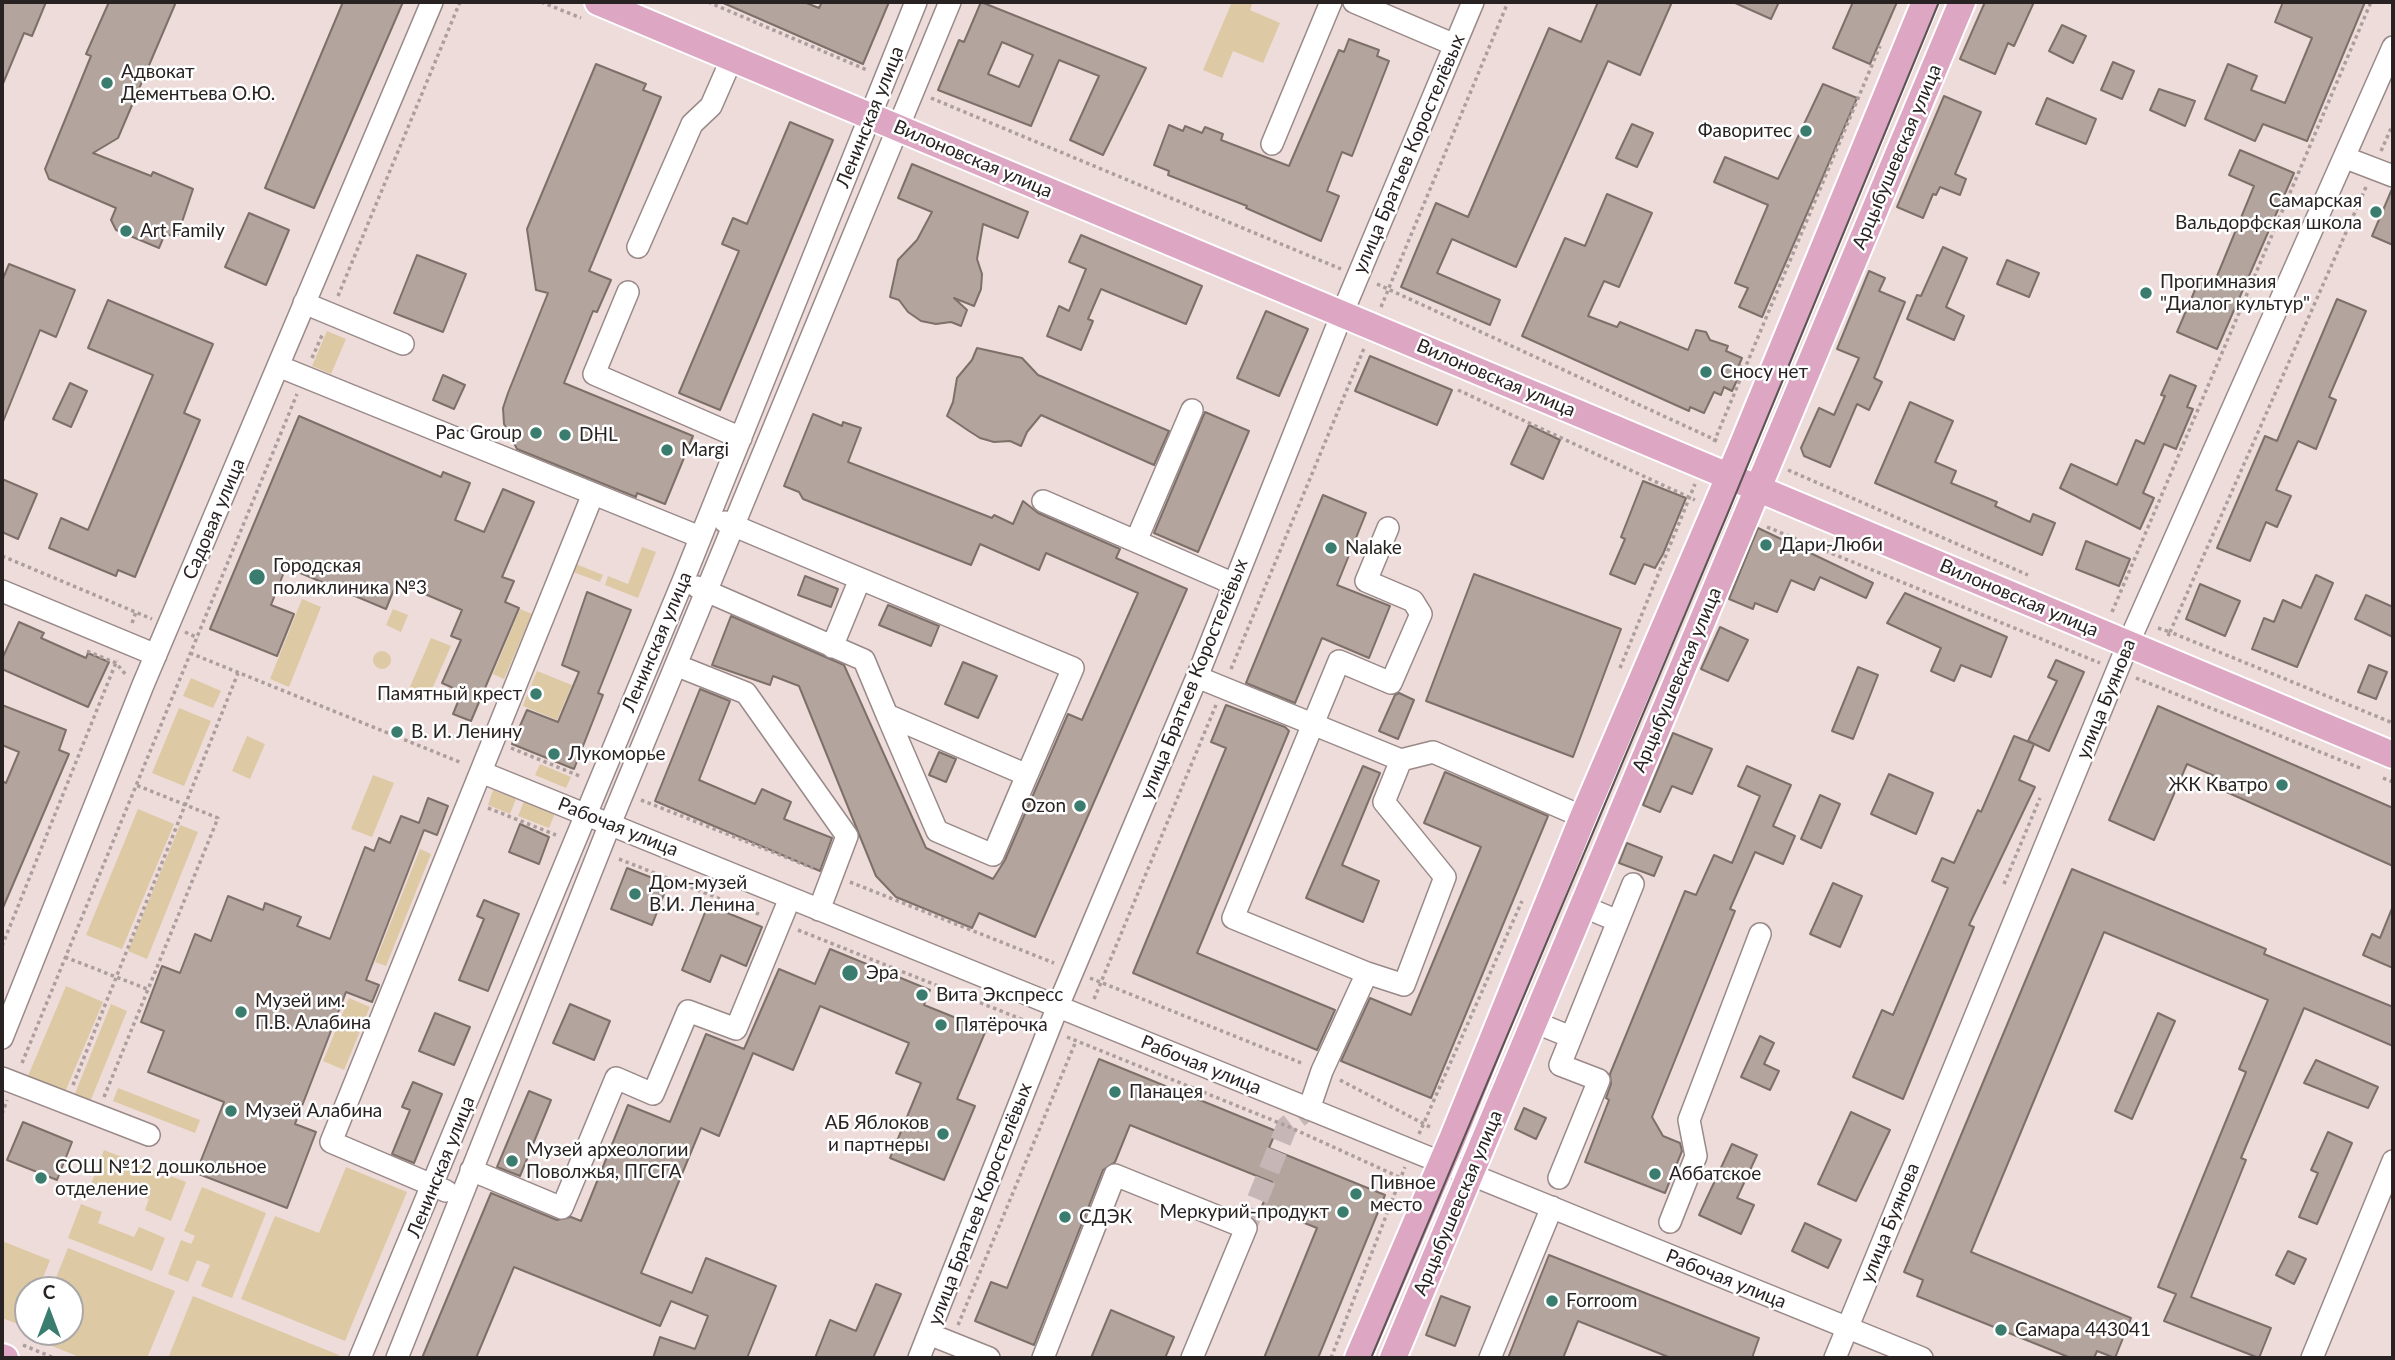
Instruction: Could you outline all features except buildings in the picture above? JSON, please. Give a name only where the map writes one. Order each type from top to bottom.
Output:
[{"type":"main road","name":"Вилоновская улица","points":[[598,2],[1342,314],[1372,342],[1704,466],[2118,640],[2387,766]]},
{"type":"main road","name":"Арцыбушевская улица","points":[[1358,1358],[1453,1137],[1583,817],[1729,476],[1925,2]]},
{"type":"main road","name":"Арцыбушевская улица","points":[[1393,1358],[1962,2]]},
{"type":"street","name":"Садовая улица","points":[[2,1038],[143,685],[432,2]]},
{"type":"street","name":"Ленинская улица","points":[[360,1358],[434,1186],[710,516],[916,2]]},
{"type":"street","name":"Ленинская улица","points":[[397,1358],[610,824],[709,592],[950,2]]},
{"type":"street","points":[[1272,144],[1331,2]]},
{"type":"street","points":[[1354,2],[1455,45]]},
{"type":"street","name":"улица Братьев Коростелёвых","points":[[919,1358],[1072,971],[1197,677],[1357,276],[1473,2]]},
{"type":"street","name":"улица Буянова","points":[[1835,1358],[2118,640],[2346,158],[2393,47]]},
{"type":"street","points":[[638,247],[692,124],[711,106],[732,58]]},
{"type":"street","points":[[2346,158],[2384,172]]},
{"type":"street","points":[[628,292],[594,374],[741,438]]},
{"type":"street","points":[[304,303],[403,344]]},
{"type":"street","points":[[783,336],[808,347]]},
{"type":"street","points":[[278,366],[700,537]]},
{"type":"street","points":[[769,369],[795,380]]},
{"type":"street","points":[[1136,541],[1192,410]]},
{"type":"street","points":[[461,1198],[331,1142],[473,768],[593,494]]},
{"type":"street","points":[[1043,502],[1234,584]]},
{"type":"street","points":[[683,581],[864,660],[937,831],[993,855],[1073,668],[710,516]]},
{"type":"street","points":[[1388,528],[1366,581],[1413,601],[1421,614],[1391,683],[1339,661],[1233,918],[1367,973],[1404,985],[1445,877],[1384,802],[1401,760]]},
{"type":"street","points":[[832,647],[859,579]]},
{"type":"street","points":[[2,591],[156,655]]},
{"type":"street","points":[[678,666],[746,693],[847,836],[820,910]]},
{"type":"street","points":[[1197,677],[1401,760],[1433,752],[1583,817]]},
{"type":"street","points":[[887,715],[1027,775]]},
{"type":"street","name":"Рабочая улица","points":[[473,768],[1922,1358]]},
{"type":"street","points":[[1559,1178],[1599,1080],[1560,1065],[1633,884]]},
{"type":"street","points":[[471,1170],[562,1208],[616,1078],[653,1094],[688,1011],[736,1028],[790,898]]},
{"type":"street","points":[[1582,906],[1618,921]]},
{"type":"street","points":[[1670,1222],[1696,1156],[1689,1120],[1760,934]]},
{"type":"street","points":[[1309,1109],[1322,1071],[1367,973]]},
{"type":"street","points":[[516,984],[542,994]]},
{"type":"street","points":[[1534,1022],[1572,1037]]},
{"type":"street","points":[[8,1080],[149,1135]]},
{"type":"street","points":[[2312,1358],[2393,1161]]},
{"type":"street","points":[[1043,1358],[1115,1175],[1246,1228],[1192,1358]]},
{"type":"street","points":[[1490,1358],[1552,1208]]},
{"type":"street","points":[[929,1334],[989,1358]]},
{"type":"path","points":[[708,2],[885,78]]},
{"type":"path","points":[[951,1343],[1223,688],[1372,342],[1508,2]]},
{"type":"path","points":[[2093,674],[2108,666],[2118,640],[2112,611],[2371,2]]},
{"type":"path","points":[[1618,673],[1689,497],[1882,40]]},
{"type":"path","points":[[913,90],[1357,276]]},
{"type":"path","points":[[2393,124],[2384,172],[2170,632],[2393,723]]},
{"type":"path","points":[[1452,387],[1714,510]]},
{"type":"path","points":[[1743,523],[1757,523],[2367,771]]},
{"type":"path","points":[[2,556],[198,638],[65,957],[8,1080],[2,1114]]},
{"type":"path","points":[[2,946],[136,612]]},
{"type":"path","points":[[79,647],[116,663],[123,673],[143,685],[172,696]]},
{"type":"path","points":[[190,653],[473,768]]},
{"type":"path","points":[[66,1103],[238,673]]},
{"type":"path","points":[[2387,766],[2393,782]]},
{"type":"path","points":[[105,1096],[218,818],[136,785]]},
{"type":"path","points":[[2004,884],[2041,797]]},
{"type":"path","points":[[642,800],[1322,1071],[1453,1137]]},
{"type":"path","points":[[619,859],[1287,1126],[1428,1192]]},
{"type":"path","points":[[1331,1358],[1412,1150],[1523,898]]},
{"type":"path","points":[[65,957],[147,989]]},
{"type":"path","points":[[6,1352],[54,1358]]},
{"type":"shaded area","points":[[1232,2],[1253,2],[1250,10],[1280,23],[1263,63],[1233,51],[1222,78],[1203,70]]},
{"type":"shaded area","points":[[327,331],[346,339],[331,374],[312,366]]},
{"type":"shaded area","points":[[642,547],[656,552],[638,598],[605,585],[608,576],[628,584]]},
{"type":"shaded area","points":[[576,564],[603,575],[600,582],[573,572]]},
{"type":"shaded area","points":[[302,599],[321,607],[289,687],[270,679]]},
{"type":"shaded area","points":[[393,609],[408,615],[401,632],[386,625]]},
{"type":"shaded area","points":[[520,609],[532,614],[504,679],[493,674]]},
{"type":"shaded area","points":[[431,638],[451,646],[428,698],[409,689]]},
{"type":"shaded area","points":[[378,651],[386,651],[391,660],[389,667],[378,669],[373,664],[373,656]]},
{"type":"shaded area","points":[[537,671],[572,685],[557,720],[523,706],[527,695],[534,698],[539,695],[538,689],[531,685]]},
{"type":"shaded area","points":[[191,678],[221,691],[213,708],[183,696]]},
{"type":"shaded area","points":[[179,708],[211,721],[184,786],[152,773]]},
{"type":"shaded area","points":[[247,736],[265,744],[250,779],[232,771]]},
{"type":"shaded area","points":[[540,764],[571,777],[566,788],[535,775]]},
{"type":"shaded area","points":[[373,775],[394,783],[372,837],[351,829]]},
{"type":"shaded area","points":[[493,790],[516,799],[510,814],[488,805]]},
{"type":"shaded area","points":[[524,801],[555,813],[549,828],[518,816]]},
{"type":"shaded area","points":[[138,809],[174,824],[122,949],[86,935]]},
{"type":"shaded area","points":[[180,825],[198,832],[147,959],[128,951]]},
{"type":"shaded area","points":[[420,849],[431,854],[386,966],[375,962]]},
{"type":"shaded area","points":[[66,986],[103,1002],[65,1092],[28,1076]]},
{"type":"shaded area","points":[[349,998],[370,1007],[344,1070],[323,1061]]},
{"type":"shaded area","points":[[111,1004],[127,1011],[90,1102],[74,1096]]},
{"type":"shaded area","points":[[118,1088],[200,1120],[195,1133],[113,1101]]},
{"type":"shaded area","points":[[104,1150],[186,1182],[171,1221],[145,1210],[149,1199],[112,1184],[107,1196],[89,1189]]},
{"type":"shaded area","points":[[346,1167],[407,1192],[345,1341],[241,1299],[275,1216],[319,1233]]},
{"type":"shaded area","points":[[202,1187],[266,1213],[232,1298],[201,1286],[210,1265],[197,1260],[188,1282],[168,1274],[181,1240],[191,1244],[195,1236],[184,1231]]},
{"type":"shaded area","points":[[81,1204],[102,1212],[98,1223],[134,1237],[139,1227],[165,1238],[152,1271],[68,1238]]},
{"type":"shaded area","points":[[2,1241],[50,1260],[44,1276],[14,1276],[14,1323],[2,1318]]},
{"type":"shaded area","points":[[68,1248],[175,1291],[147,1358],[82,1358],[52,1346],[84,1346],[84,1276],[57,1276]]},
{"type":"shaded area","points":[[193,1296],[339,1355],[337,1358],[168,1358]]},
{"type":"tunnel","points":[[1246,1228],[1287,1126],[1309,1109]]},
{"type":"tram line","points":[[1371,1358],[1727,515],[1939,2]]},
{"type":"place","name":"Адвокат Дементьева О.Ю.","points":[[107,83]]},
{"type":"place","name":"Фаворитес","points":[[1806,131]]},
{"type":"place","name":"Самарская Вальдорфская школа","points":[[2376,212]]},
{"type":"place","name":"Art Family","points":[[126,231]]},
{"type":"place","name":"Прогимназия \"Диалог культур\"","points":[[2146,293]]},
{"type":"place","name":"Сносу нет","points":[[1706,372]]},
{"type":"place","name":"Pac Group","points":[[536,433]]},
{"type":"place","name":"DHL","points":[[565,435]]},
{"type":"place","name":"Margi","points":[[667,450]]},
{"type":"place","name":"Дари-Люби","points":[[1766,545]]},
{"type":"place","name":"Nalake","points":[[1331,548]]},
{"type":"place","name":"Городская поликлиника №3","points":[[257,577]]},
{"type":"place","name":"Памятный крест","points":[[536,694]]},
{"type":"place","name":"В. И. Ленину","points":[[397,732]]},
{"type":"place","name":"Лукоморье","points":[[554,754]]},
{"type":"place","name":"ЖК Кватро","points":[[2282,785]]},
{"type":"place","name":"Ozon","points":[[1080,806]]},
{"type":"place","name":"Дом-музей В.И. Ленина","points":[[635,894]]},
{"type":"place","name":"Эра","points":[[850,973]]},
{"type":"place","name":"Вита Экспресс","points":[[922,995]]},
{"type":"place","name":"Музей им. П.В. Алабина","points":[[241,1012]]},
{"type":"place","name":"Пятёрочка","points":[[941,1025]]},
{"type":"place","name":"Панацея","points":[[1115,1092]]},
{"type":"place","name":"Музей Алабина","points":[[231,1111]]},
{"type":"place","name":"АБ Яблоков и партнеры","points":[[943,1134]]},
{"type":"place","name":"Музей археологии Поволжья, ПГСГА","points":[[512,1161]]},
{"type":"place","name":"Аббатское","points":[[1655,1174]]},
{"type":"place","name":"СОШ №12 дошкольное отделение","points":[[41,1178]]},
{"type":"place","name":"Пивное место","points":[[1356,1194]]},
{"type":"place","name":"Меркурий-продукт","points":[[1343,1212]]},
{"type":"place","name":"СДЭК","points":[[1065,1217]]},
{"type":"place","name":"Forroom","points":[[1552,1301]]},
{"type":"place","name":"Самара 443041","points":[[2001,1330]]}]
